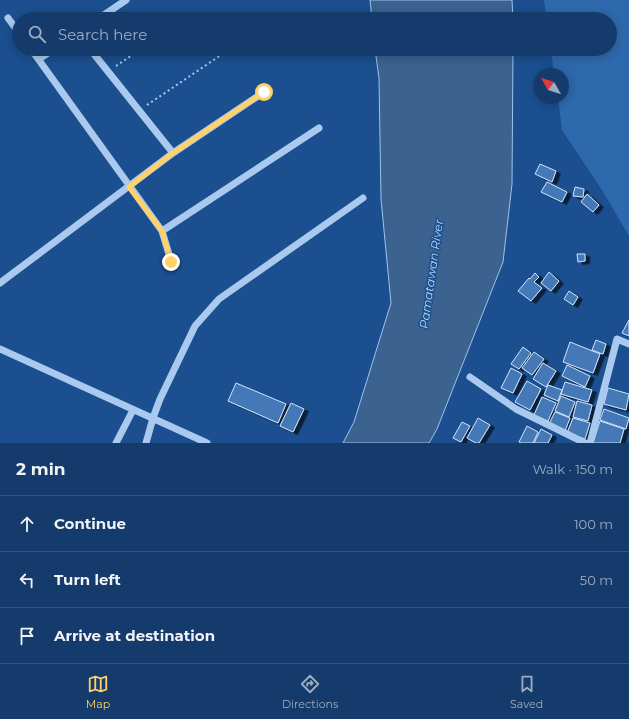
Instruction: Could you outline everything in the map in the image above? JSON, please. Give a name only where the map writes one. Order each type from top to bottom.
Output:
[{"type":"street","points":[[108,12],[126,0]]},
{"type":"street","points":[[8,18],[12,23]]},
{"type":"street","points":[[37,56],[162,231],[171,262]]},
{"type":"street","points":[[39,59],[44,56]]},
{"type":"street","points":[[95,56],[173,153]]},
{"type":"street","points":[[0,283],[173,153],[264,92]]},
{"type":"street","points":[[162,231],[319,128]]},
{"type":"street","points":[[146,443],[152,418],[195,326],[219,299],[363,198]]},
{"type":"street","points":[[590,443],[617,339],[629,344]]},
{"type":"street","points":[[0,349],[207,443]]},
{"type":"street","points":[[470,377],[516,409],[585,443]]},
{"type":"street","points":[[116,443],[133,410]]},
{"type":"path","points":[[108,72],[131,56]]},
{"type":"path","points":[[139,110],[220,56]]},
{"type":"shaded area","points":[[544,0],[629,0],[629,236],[602,190],[562,130],[559,104],[569,104],[569,68],[553,68],[552,56],[617,56],[617,12],[546,12]]},
{"type":"water","points":[[370,0],[512,0],[513,12],[371,12]]},
{"type":"water","name":"Pamatawan River","points":[[376,56],[513,56],[512,184],[503,262],[437,429],[429,443],[343,443],[354,422],[391,303],[381,199],[379,78]]},
{"type":"building","points":[[540,164],[556,171],[552,182],[535,174]]},
{"type":"building","points":[[547,182],[567,192],[562,202],[541,192]]},
{"type":"building","points":[[575,187],[584,189],[583,197],[573,196]]},
{"type":"building","points":[[587,194],[599,205],[593,212],[581,202]]},
{"type":"building","points":[[577,254],[585,254],[585,261],[578,262]]},
{"type":"building","points":[[549,272],[559,281],[551,291],[541,283]]},
{"type":"building","points":[[535,273],[539,277],[534,282],[542,288],[531,301],[518,291]]},
{"type":"building","points":[[569,291],[578,297],[573,305],[564,299]]},
{"type":"building","points":[[629,320],[629,336],[622,333]]},
{"type":"building","points":[[596,340],[606,344],[603,354],[592,350]]},
{"type":"building","points":[[570,342],[600,354],[593,373],[563,362]]},
{"type":"building","points":[[523,347],[531,353],[519,369],[511,364]]},
{"type":"building","points":[[534,352],[544,359],[532,375],[522,368]]},
{"type":"building","points":[[543,363],[556,371],[546,387],[533,379]]},
{"type":"building","points":[[567,365],[590,376],[585,387],[562,376]]},
{"type":"building","points":[[511,368],[522,374],[513,393],[501,388]]},
{"type":"building","points":[[527,381],[541,389],[530,410],[515,402]]},
{"type":"building","points":[[565,382],[592,390],[588,402],[561,394]]},
{"type":"building","points":[[236,383],[286,404],[278,423],[228,401]]},
{"type":"building","points":[[548,385],[562,390],[558,401],[544,395]]},
{"type":"building","points":[[608,388],[629,394],[626,410],[604,404]]},
{"type":"building","points":[[561,396],[575,402],[569,417],[555,411]]},
{"type":"building","points":[[542,397],[556,403],[548,421],[534,415]]},
{"type":"building","points":[[577,401],[592,405],[588,421],[573,417]]},
{"type":"building","points":[[291,403],[304,409],[293,432],[280,426]]},
{"type":"building","points":[[604,409],[629,418],[626,429],[600,420]]},
{"type":"building","points":[[555,412],[570,418],[565,431],[549,424]]},
{"type":"building","points":[[478,418],[490,425],[479,443],[476,443],[467,438]]},
{"type":"building","points":[[573,418],[590,423],[585,439],[567,433]]},
{"type":"building","points":[[600,421],[624,429],[620,443],[593,443]]},
{"type":"building","points":[[462,422],[470,426],[461,442],[453,438]]},
{"type":"building","points":[[527,426],[538,432],[533,443],[521,443],[519,442]]},
{"type":"building","points":[[541,429],[552,435],[548,443],[534,443]]},
{"type":"route","points":[[171,262],[162,231],[129,187],[173,153],[264,92]]}]
